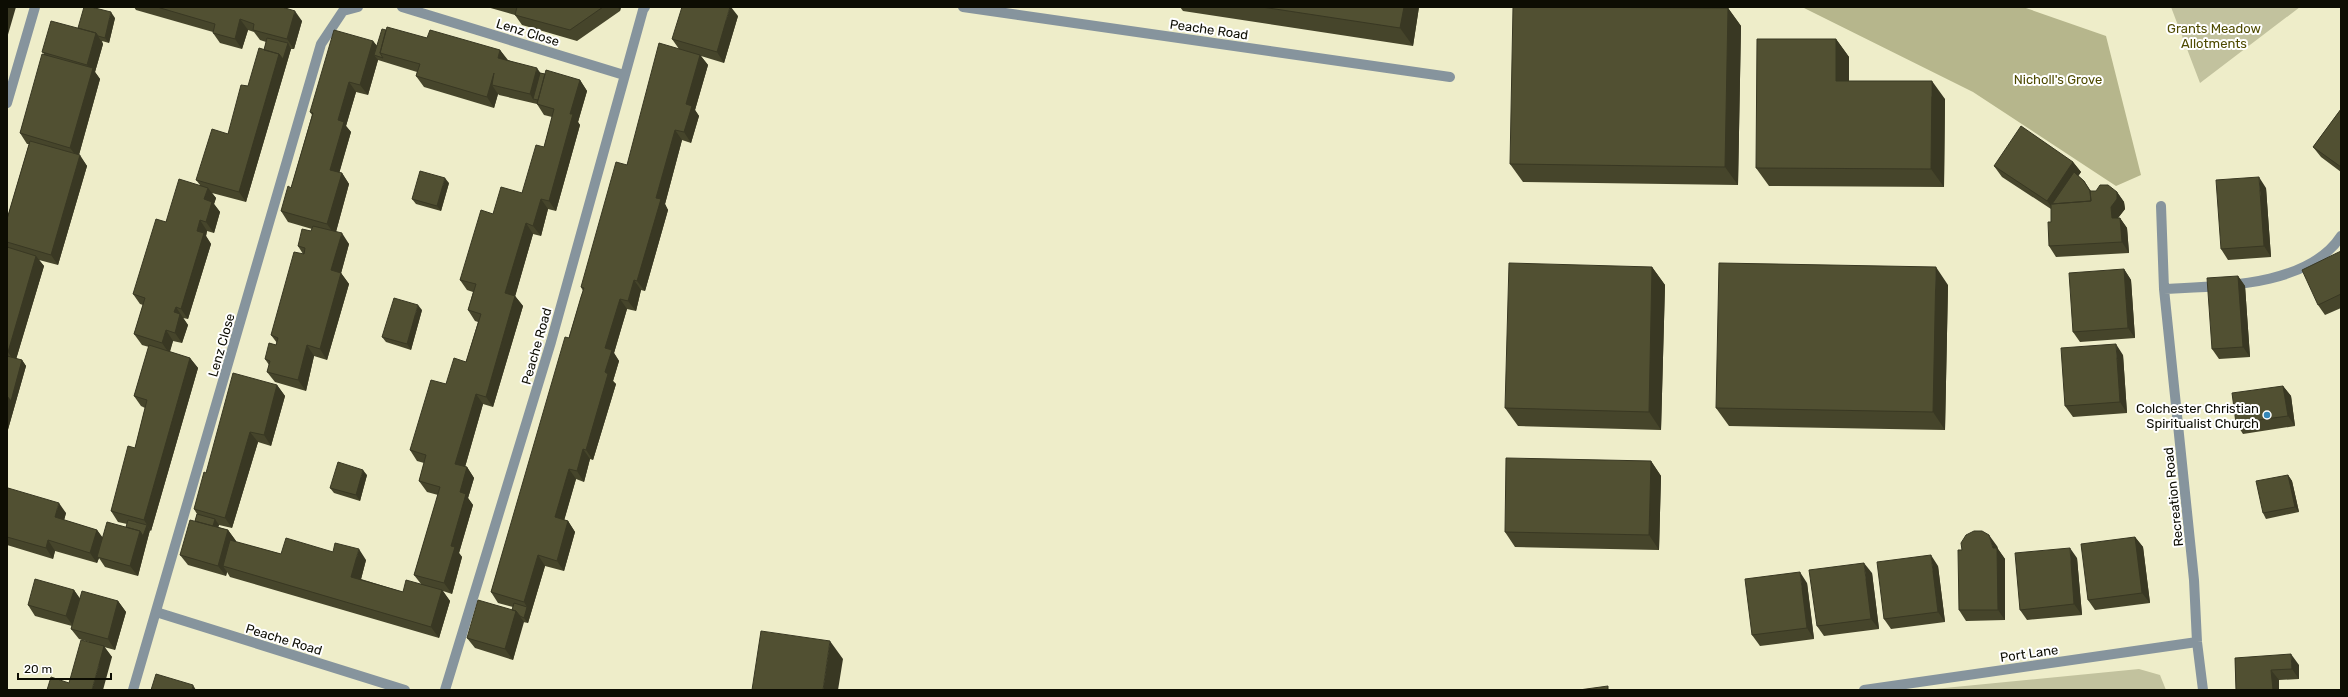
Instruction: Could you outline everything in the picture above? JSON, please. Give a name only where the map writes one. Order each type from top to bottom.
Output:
[{"type":"street","points":[[7,103],[35,7]]},
{"type":"street","name":"Lenz Close","points":[[133,690],[321,44],[343,9],[358,7]]},
{"type":"street","name":"Lenz Close","points":[[402,7],[624,75]]},
{"type":"street","name":"Peache Road","points":[[445,690],[551,342],[642,10],[645,7]]},
{"type":"street","name":"Peache Road","points":[[963,7],[1450,77]]},
{"type":"street","name":"Recreation Road","points":[[2161,206],[2164,289],[2194,580],[2197,642],[2204,690]]},
{"type":"street","points":[[2164,289],[2258,281],[2280,276],[2306,268],[2332,249],[2341,236]]},
{"type":"street","name":"Peache Road","points":[[156,612],[405,690]]},
{"type":"street","name":"Port Lane","points":[[1864,690],[2197,642]]},
{"type":"green space","name":"Nicholl's Grove","points":[[1802,7],[2023,7],[2106,36],[2141,175],[2116,186],[1973,92]]},
{"type":"green space","name":"Grants Meadow Allotments","points":[[2171,7],[2300,7],[2200,83]]},
{"type":"green space","points":[[2139,669],[2160,675],[2166,690],[1924,690]]},
{"type":"building","points":[[84,7],[91,7],[111,12],[105,38],[98,36],[96,33],[78,28]]},
{"type":"building","points":[[157,7],[282,7],[295,11],[287,39],[253,30],[254,24],[240,19],[235,39],[213,33],[215,24]]},
{"type":"building","points":[[517,7],[603,7],[570,30],[515,15]]},
{"type":"building","points":[[682,7],[730,7],[717,52],[672,39]]},
{"type":"building","points":[[1262,7],[1404,7],[1400,28]]},
{"type":"building","points":[[1513,7],[1728,8],[1725,167],[1510,164]]},
{"type":"building","points":[[51,21],[96,33],[87,65],[42,52]]},
{"type":"building","points":[[387,27],[427,38],[430,30],[500,50],[498,58],[537,68],[530,94],[492,85],[494,73],[487,97],[416,76],[420,64],[380,53]]},
{"type":"building","points":[[382,29],[386,30],[380,53],[383,58],[374,55]]},
{"type":"building","points":[[334,30],[373,41],[360,85],[349,82],[338,120],[344,122],[330,170],[342,173],[327,224],[281,211],[288,186],[291,188],[313,113],[310,112]]},
{"type":"building","points":[[267,38],[288,43],[283,59],[279,54],[264,50]]},
{"type":"building","points":[[1757,39],[1836,39],[1836,81],[1932,81],[1931,169],[1756,168]]},
{"type":"building","points":[[659,43],[700,55],[686,104],[692,106],[684,132],[675,130],[656,198],[661,199],[637,281],[634,280],[628,301],[620,299],[605,348],[612,350],[605,372],[608,374],[586,450],[583,449],[577,471],[569,469],[555,517],[568,521],[557,561],[538,555],[524,602],[491,592],[565,337],[569,338],[584,288],[581,287],[616,162],[627,165]]},
{"type":"building","points":[[259,48],[279,54],[239,192],[196,180],[212,129],[228,134],[241,85],[248,86]]},
{"type":"building","points":[[42,54],[93,68],[70,148],[20,133]]},
{"type":"building","points":[[546,70],[580,80],[570,114],[573,114],[549,201],[541,199],[533,226],[526,223],[505,293],[515,296],[486,397],[476,394],[455,464],[467,467],[460,492],[466,494],[451,546],[455,547],[444,583],[414,575],[440,487],[419,481],[426,455],[410,450],[431,380],[446,384],[454,358],[466,362],[481,314],[468,310],[476,284],[460,280],[481,210],[493,214],[501,187],[522,193],[536,145],[544,147],[554,109],[537,104]]},
{"type":"building","points":[[540,73],[545,74],[538,100],[533,99]]},
{"type":"building","points":[[2341,109],[2341,167],[2313,147]]},
{"type":"building","points":[[2021,126],[2073,162],[2047,201],[1994,166]]},
{"type":"building","points":[[30,141],[80,155],[51,255],[7,242],[7,219]]},
{"type":"building","points":[[420,171],[445,178],[437,206],[412,199]]},
{"type":"building","points":[[2074,172],[2084,181],[2090,191],[2091,201],[2052,204]]},
{"type":"building","points":[[2259,177],[2264,246],[2221,249],[2216,180]]},
{"type":"building","points":[[179,179],[208,188],[204,199],[212,202],[206,222],[200,220],[197,231],[204,233],[181,309],[176,307],[174,312],[180,314],[175,333],[166,330],[162,343],[134,334],[145,298],[133,294],[156,219],[166,222]]},
{"type":"building","points":[[2100,185],[2108,185],[2117,192],[2117,199],[2111,207],[2112,218],[2120,218],[2122,242],[2049,246],[2048,222],[2051,222],[2051,204],[2091,201],[2090,191],[2096,191]]},
{"type":"building","points":[[313,226],[342,233],[331,270],[341,273],[320,349],[307,345],[298,380],[267,372],[270,361],[265,359],[269,343],[276,345],[278,338],[271,335],[294,252],[304,254],[305,248],[298,246],[302,229],[311,231]]},
{"type":"building","points":[[7,247],[36,256],[8,352],[7,352]]},
{"type":"building","points":[[2341,251],[2341,294],[2318,305],[2302,270]]},
{"type":"building","points":[[1509,263],[1652,267],[1649,412],[1505,408]]},
{"type":"building","points":[[1719,263],[1936,267],[1933,412],[1716,408]]},
{"type":"building","points":[[2124,269],[2128,328],[2073,332],[2069,273]]},
{"type":"building","points":[[2238,276],[2243,347],[2212,349],[2207,278]]},
{"type":"building","points":[[394,298],[418,305],[407,344],[382,337]]},
{"type":"building","points":[[2116,344],[2120,402],[2065,406],[2061,348]]},
{"type":"building","points":[[149,345],[190,358],[144,520],[111,511],[128,446],[135,448],[147,400],[134,396]]},
{"type":"building","points":[[7,356],[22,360],[11,401],[7,396]]},
{"type":"building","points":[[233,373],[277,385],[264,435],[250,432],[225,518],[194,509],[204,472],[206,473]]},
{"type":"building","points":[[2283,386],[2288,416],[2236,423],[2232,393]]},
{"type":"building","points":[[1506,458],[1651,461],[1649,535],[1505,532]]},
{"type":"building","points":[[338,462],[363,470],[356,495],[330,488]]},
{"type":"building","points":[[2288,475],[2295,507],[2263,513],[2256,481]]},
{"type":"building","points":[[8,488],[59,503],[55,517],[97,530],[90,553],[48,540],[46,548],[7,537]]},
{"type":"building","points":[[197,514],[215,519],[213,526],[195,521]]},
{"type":"building","points":[[128,520],[147,525],[143,536],[140,531],[126,527]]},
{"type":"building","points":[[190,520],[228,530],[218,566],[180,555]]},
{"type":"building","points":[[107,522],[140,531],[130,566],[97,557]]},
{"type":"building","points":[[1974,531],[1982,531],[1989,535],[1993,548],[1997,548],[1998,610],[1959,610],[1958,550],[1962,550],[1961,543],[1966,535]]},
{"type":"building","points":[[2135,537],[2142,593],[2088,600],[2081,544]]},
{"type":"building","points":[[286,538],[333,552],[335,543],[359,549],[351,577],[403,592],[406,580],[442,590],[431,627],[223,566],[230,540],[281,554]]},
{"type":"building","points":[[2070,548],[2074,604],[2020,610],[2015,553]]},
{"type":"building","points":[[1931,555],[1938,612],[1884,619],[1877,562]]},
{"type":"building","points":[[1864,563],[1871,619],[1817,626],[1809,570]]},
{"type":"building","points":[[1800,572],[1807,628],[1752,635],[1745,579]]},
{"type":"building","points":[[35,579],[74,590],[66,616],[28,605]]},
{"type":"building","points":[[82,591],[118,601],[108,639],[71,629]]},
{"type":"building","points":[[478,600],[516,611],[505,649],[467,638]]},
{"type":"building","points":[[514,603],[527,607],[524,618],[516,611],[512,610]]},
{"type":"building","points":[[761,631],[830,641],[823,690],[752,690]]},
{"type":"building","points":[[81,640],[104,646],[92,690],[47,690],[51,677],[69,683]]},
{"type":"building","points":[[2291,654],[2292,669],[2271,670],[2273,690],[2236,690],[2235,658]]},
{"type":"building","points":[[156,674],[193,685],[192,690],[151,690]]},
{"type":"building","points":[[1608,686],[1608,690],[1579,690]]},
{"type":"place","name":"Colchester Christian Spiritualist Church","points":[[2267,415]]}]
